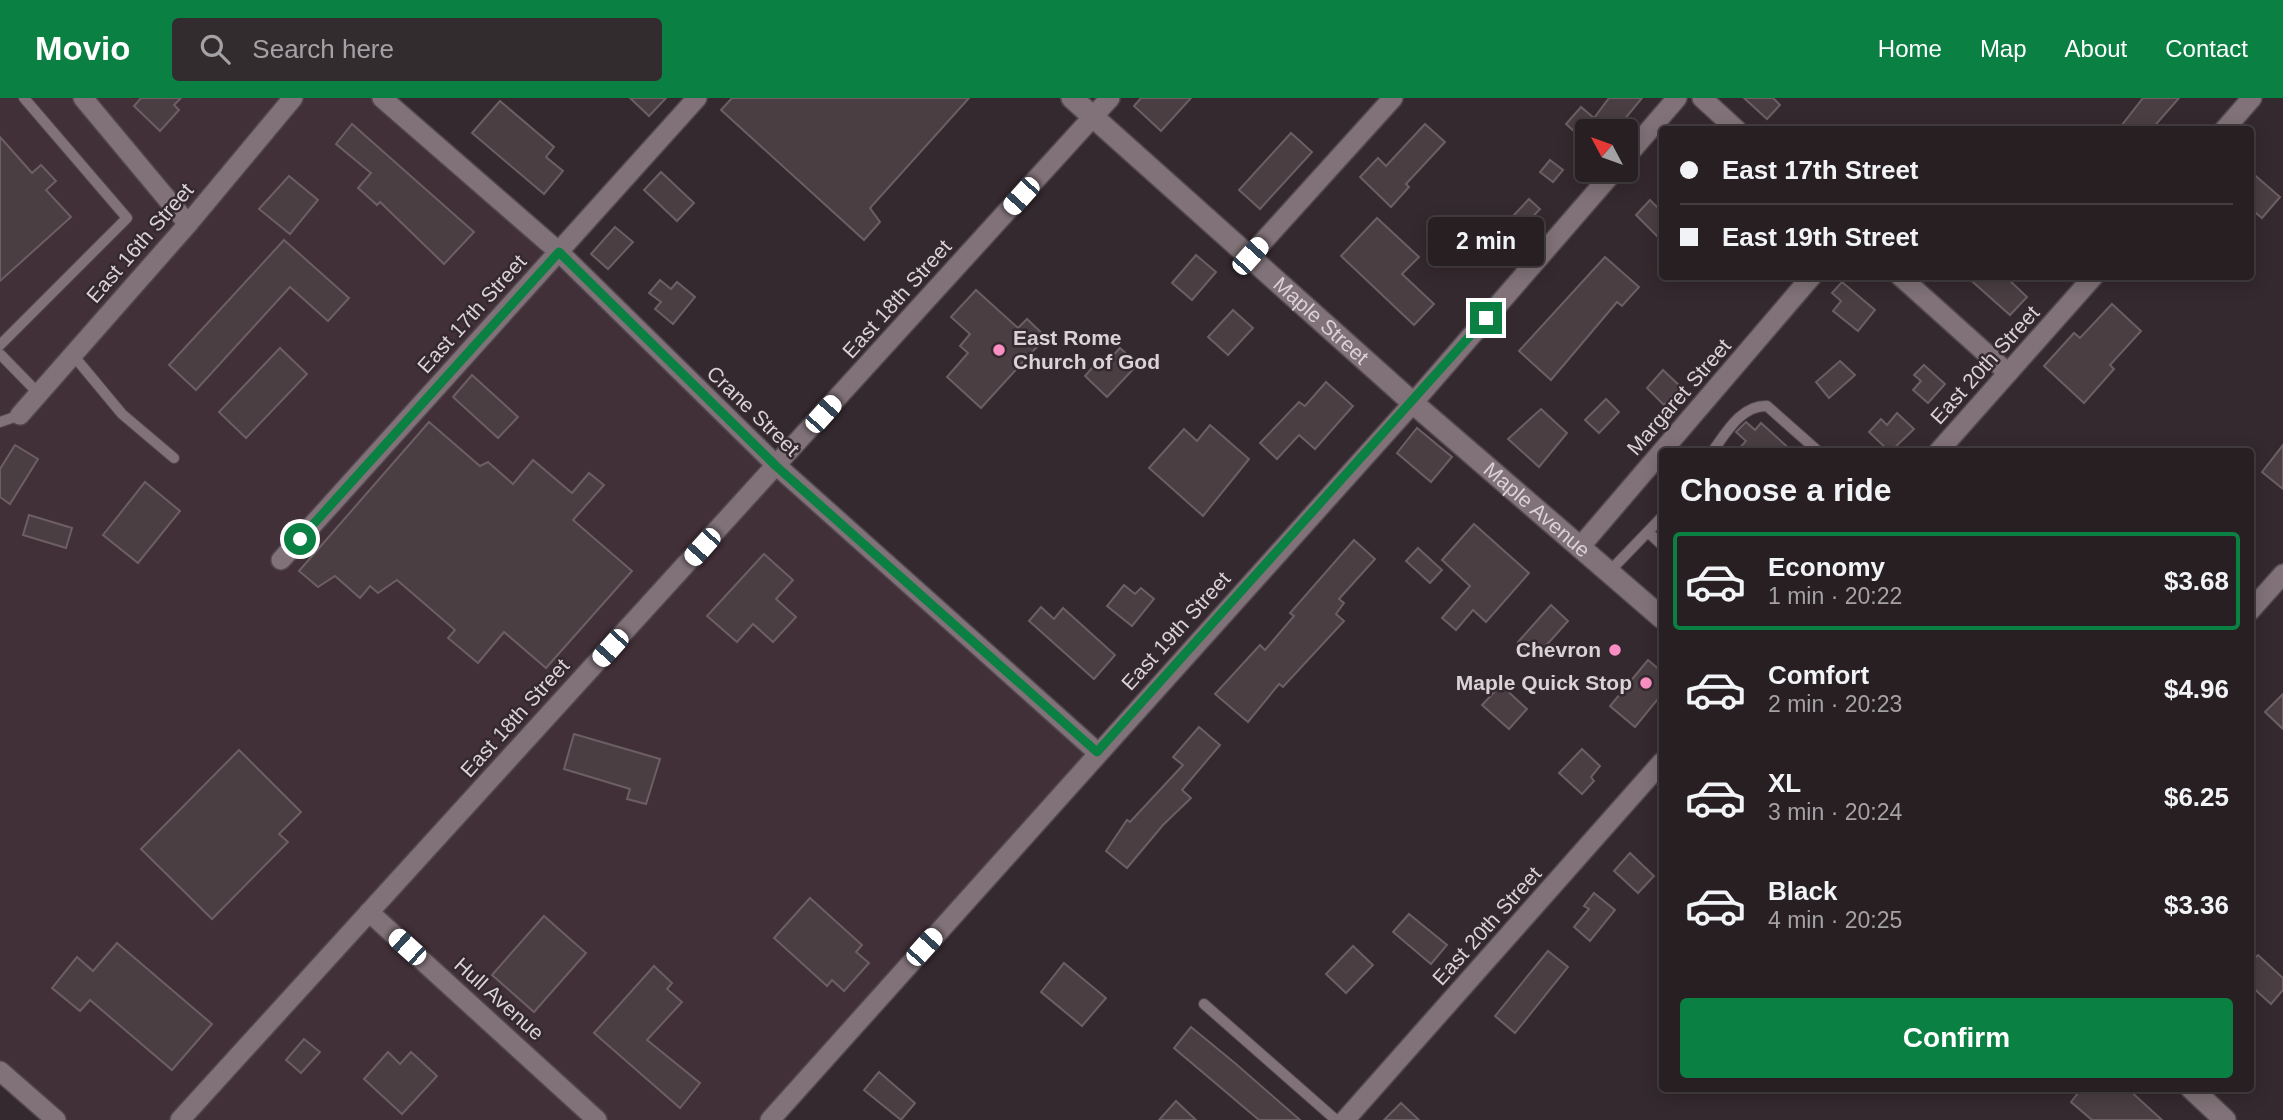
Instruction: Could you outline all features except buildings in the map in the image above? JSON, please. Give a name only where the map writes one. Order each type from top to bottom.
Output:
[{"type":"main road","name":"Maple Street","points":[[1072,98],[1413,403]]},
{"type":"main road","name":"Maple Avenue","points":[[1413,403],[1659,615]]},
{"type":"main road","points":[[2195,1092],[2225,1120]]},
{"type":"street","points":[[83,98],[188,223]]},
{"type":"street","name":"East 16th Street","points":[[20,415],[293,98]]},
{"type":"street","name":"Crane Street","points":[[382,98],[559,252],[776,466],[1097,752]]},
{"type":"street","name":"East 17th Street","points":[[281,560],[697,98]]},
{"type":"street","name":"East 18th Street","points":[[180,1120],[1110,98]]},
{"type":"street","points":[[1250,256],[1393,98]]},
{"type":"street","points":[[1638,143],[1676,98]]},
{"type":"street","points":[[1702,98],[1733,126]]},
{"type":"street","points":[[2228,126],[2252,98]]},
{"type":"street","name":"East 19th Street","points":[[770,1120],[1097,752],[1413,403],[1605,182]]},
{"type":"street","name":"Margaret Street","points":[[1665,448],[1809,280]]},
{"type":"street","points":[[1904,280],[2008,373]]},
{"type":"street","name":"East 20th Street","points":[[1942,448],[2090,280]]},
{"type":"street","name":"Margaret Street","points":[[1580,547],[1659,455]]},
{"type":"street","points":[[2254,607],[2283,575]]},
{"type":"street","name":"East 20th Street","points":[[1345,1120],[1659,765]]},
{"type":"street","name":"Hull Avenue","points":[[369,912],[597,1120]]},
{"type":"street","points":[[0,1071],[56,1120]]},
{"type":"lane","points":[[0,345],[127,218],[24,98]]},
{"type":"lane","points":[[0,354],[39,394]]},
{"type":"lane","points":[[74,355],[122,414],[174,458]]},
{"type":"lane","points":[[1715,448],[1741,414],[1758,406],[1767,406],[1814,448]]},
{"type":"lane","points":[[0,422],[20,415]]},
{"type":"lane","points":[[1609,572],[1659,521]]},
{"type":"lane","points":[[1648,532],[1659,542]]},
{"type":"lane","points":[[1204,1004],[1336,1120]]},
{"type":"shaded area","points":[[0,98],[379,98],[1097,752],[772,1120],[65,1120],[0,1061]]},
{"type":"place","name":"East Rome Church of God","points":[[999,350]]},
{"type":"place","name":"Chevron","points":[[1615,650]]},
{"type":"place","name":"Maple Quick Stop","points":[[1646,683]]},
{"type":"route","points":[[300,539],[559,252],[776,466],[1097,752],[1413,403],[1486,318]]}]
